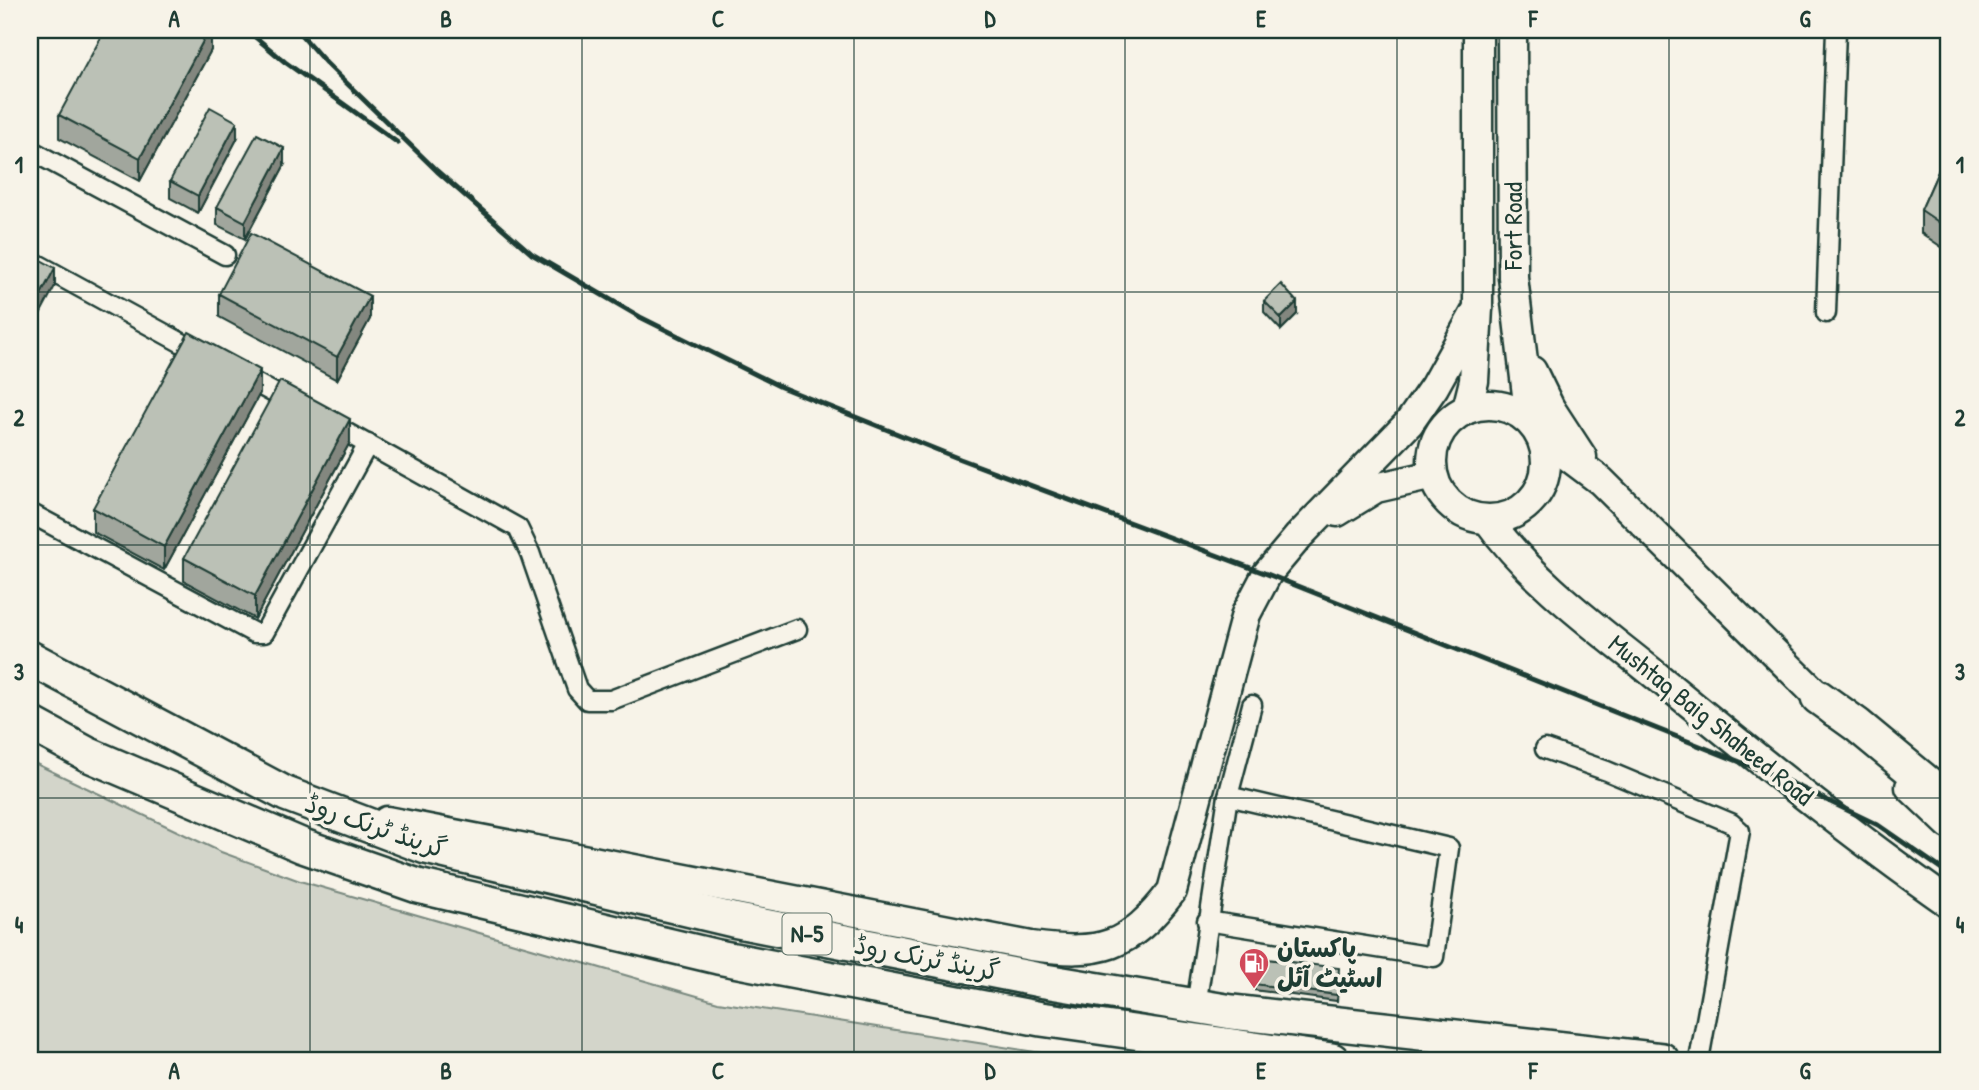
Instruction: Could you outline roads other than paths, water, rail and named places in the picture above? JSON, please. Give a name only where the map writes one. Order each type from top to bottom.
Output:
[{"type":"highway","name":"گرینڈ ٹرنک روڈ","points":[[30,658],[286,794],[426,847],[733,920],[1045,981],[1196,1006],[1560,1055],[1662,1060]]},
{"type":"highway","points":[[1818,697],[1857,724],[1949,801]]},
{"type":"highway","name":"گرینڈ ٹرنک روڈ","points":[[30,723],[87,754],[303,846],[418,886],[718,957],[1027,1016],[1332,1060]]},
{"type":"main road","name":"Fort Road","points":[[1467,409],[1474,381],[1478,308],[1478,30]]},
{"type":"main road","name":"Fort Road","points":[[1512,30],[1513,277],[1516,327],[1536,428]]},
{"type":"main road","points":[[322,809],[1031,946],[1073,951],[1116,943],[1148,923],[1172,891],[1246,614],[1267,574],[1299,536],[1409,423],[1434,387],[1478,308]]},
{"type":"main road","points":[[1516,327],[1550,408],[1601,481]]},
{"type":"main road","points":[[1536,428],[1547,455],[1546,475],[1538,493],[1516,512],[1488,520],[1459,511],[1438,489],[1433,475],[1432,459],[1443,429],[1453,417],[1467,409],[1483,405],[1500,405],[1516,411],[1601,481],[1949,824]]},
{"type":"main road","points":[[1299,536],[1376,488],[1433,475]]},
{"type":"main road","name":"Mushtaq Baig Shaheed Road","points":[[1488,520],[1530,569],[1628,652],[1868,846],[1949,904]]},
{"type":"street","points":[[1826,313],[1836,30]]},
{"type":"street","points":[[30,150],[225,255]]},
{"type":"street","points":[[30,260],[518,528],[530,553],[577,689],[587,700],[611,700],[797,629]]},
{"type":"street","points":[[30,513],[254,633],[264,633],[368,444]]},
{"type":"street","points":[[1196,1006],[1228,796],[1252,705]]},
{"type":"street","points":[[1545,749],[1632,781],[1731,823],[1741,831],[1699,1060]]},
{"type":"street","points":[[1207,921],[1434,957],[1449,848],[1228,796]]},
{"type":"railway","points":[[247,30],[285,62],[398,143]]},
{"type":"railway","points":[[297,30],[326,63],[437,171],[532,254],[640,317],[781,387],[960,459],[1267,574],[1783,779],[1878,825],[1949,874]]},
{"type":"place","name":"پاکستان اسٹیٹ آئل","points":[[1254,990]]}]
